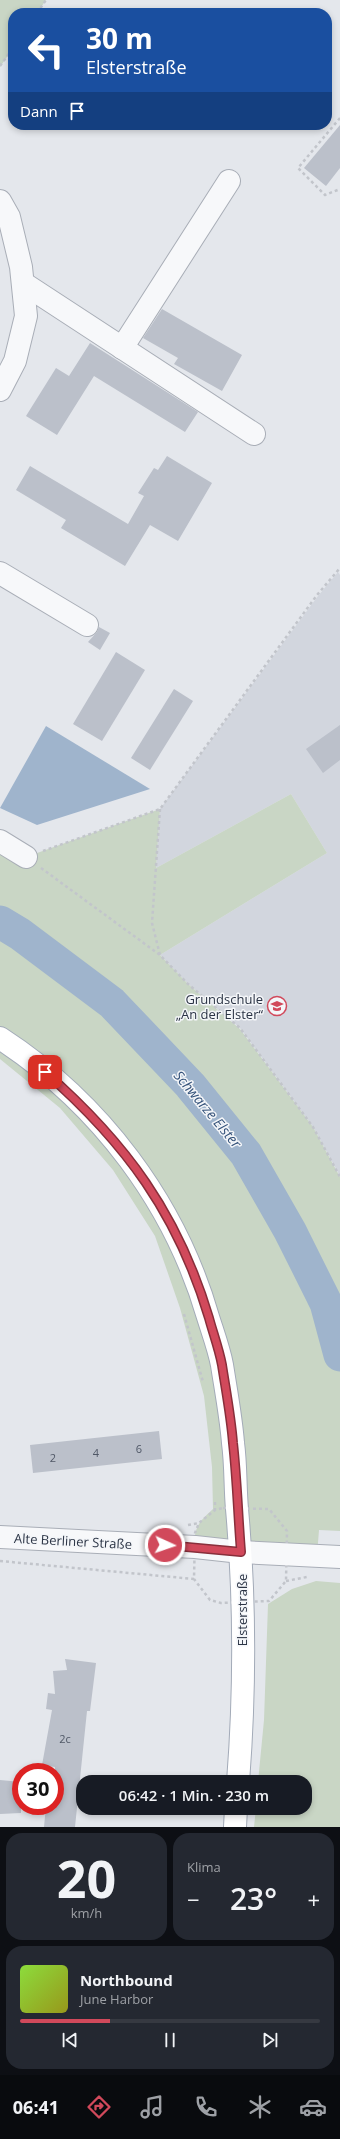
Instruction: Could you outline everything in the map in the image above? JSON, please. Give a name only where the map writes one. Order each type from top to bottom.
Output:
[{"type":"main road","name":"Elsterstraße","points":[[0,1038],[36,1064],[113,1138],[136,1166],[152,1192],[188,1259],[202,1295],[221,1364],[233,1443],[241,1552],[242,1727],[239,1775]]},
{"type":"main road","points":[[235,1827],[236,1815]]},
{"type":"street","points":[[122,348],[229,180]]},
{"type":"street","points":[[0,201],[9,217],[21,267],[26,316],[15,361],[0,390]]},
{"type":"street","points":[[23,283],[254,434]]},
{"type":"street","points":[[0,573],[87,625]]},
{"type":"street","points":[[0,841],[26,857]]},
{"type":"street","name":"Alte Berliner Straße","points":[[0,1537],[195,1547],[241,1552],[340,1557]]},
{"type":"path","points":[[0,66],[8,55]]},
{"type":"path","points":[[332,128],[340,118]]},
{"type":"path","points":[[330,130],[298,168],[325,195],[340,189]]},
{"type":"path","points":[[160,955],[152,923],[160,809],[317,595],[340,568]]},
{"type":"path","points":[[26,857],[160,809]]},
{"type":"path","points":[[26,857],[160,955],[188,984],[240,1028],[313,1127],[340,1177]]},
{"type":"path","points":[[182,1307],[204,1388]]},
{"type":"path","points":[[214,1495],[215,1510]]},
{"type":"path","points":[[0,1561],[194,1579],[210,1600],[221,1603]]},
{"type":"path","points":[[286,1581],[311,1577]]},
{"type":"shaded area","points":[[338,572],[340,575],[340,1176],[313,1127],[240,1028],[188,984],[160,955],[327,853],[291,794],[156,868],[160,809],[318,596]]},
{"type":"green space","points":[[0,0],[46,0],[40,8],[8,8],[8,55],[0,67]]},
{"type":"green space","points":[[291,794],[327,853],[160,955],[188,984],[240,1029],[313,1127],[340,1177],[340,1531],[319,1530],[317,1555],[242,1551],[224,1382],[153,1191],[0,1037],[0,841],[26,857],[160,809],[156,868]]},
{"type":"green space","points":[[0,1039],[112,1138],[201,1296],[241,1551],[194,1545],[195,1533],[199,1525],[204,1517],[213,1509],[212,1467],[204,1396],[180,1308],[155,1236],[113,1170],[60,1108],[0,1059]]},
{"type":"green space","points":[[316,1581],[340,1583],[340,1827],[254,1827],[255,1815],[312,1815],[312,1775],[259,1775],[264,1720],[268,1604],[292,1589]]},
{"type":"water","points":[[46,726],[150,789],[37,825],[0,808]]},
{"type":"building","points":[[340,125],[340,168],[326,186],[304,168]]},
{"type":"building","points":[[162,309],[242,355],[222,391],[174,364],[178,358],[143,338]]},
{"type":"building","points":[[90,343],[198,412],[185,432],[94,376],[57,435],[26,416],[56,368],[69,376]]},
{"type":"building","points":[[167,456],[212,483],[178,541],[150,525],[125,566],[61,528],[66,520],[16,490],[30,466],[128,524],[144,496],[138,493],[154,468],[158,470]]},
{"type":"building","points":[[99,627],[110,633],[100,650],[88,642],[97,632]]},
{"type":"building","points":[[116,652],[145,670],[102,741],[73,724]]},
{"type":"building","points":[[174,689],[193,701],[150,770],[131,758]]},
{"type":"building","points":[[340,725],[340,760],[323,773],[306,749]]},
{"type":"building","points":[[159,1431],[162,1459],[33,1473],[30,1445]]},
{"type":"building","points":[[65,1659],[96,1663],[90,1711],[87,1711],[80,1775],[76,1775],[75,1827],[44,1827],[45,1815],[64,1815],[64,1763],[42,1763],[52,1710],[46,1709],[48,1693],[55,1694],[53,1671],[67,1670]]},
{"type":"building","points":[[0,1780],[12,1781],[12,1813],[0,1814]]},
{"type":"waterway","name":"Schwarze Elster","points":[[0,922],[20,934],[112,1003],[190,1085],[246,1154],[290,1231],[326,1303],[340,1355]]},
{"type":"place","name":"Grundschule „An der Elster“","points":[[277,1006]]},
{"type":"route","points":[[45,1072],[86,1110],[113,1138],[136,1166],[152,1192],[188,1259],[202,1295],[221,1364],[233,1443],[241,1552],[165,1545]]}]
